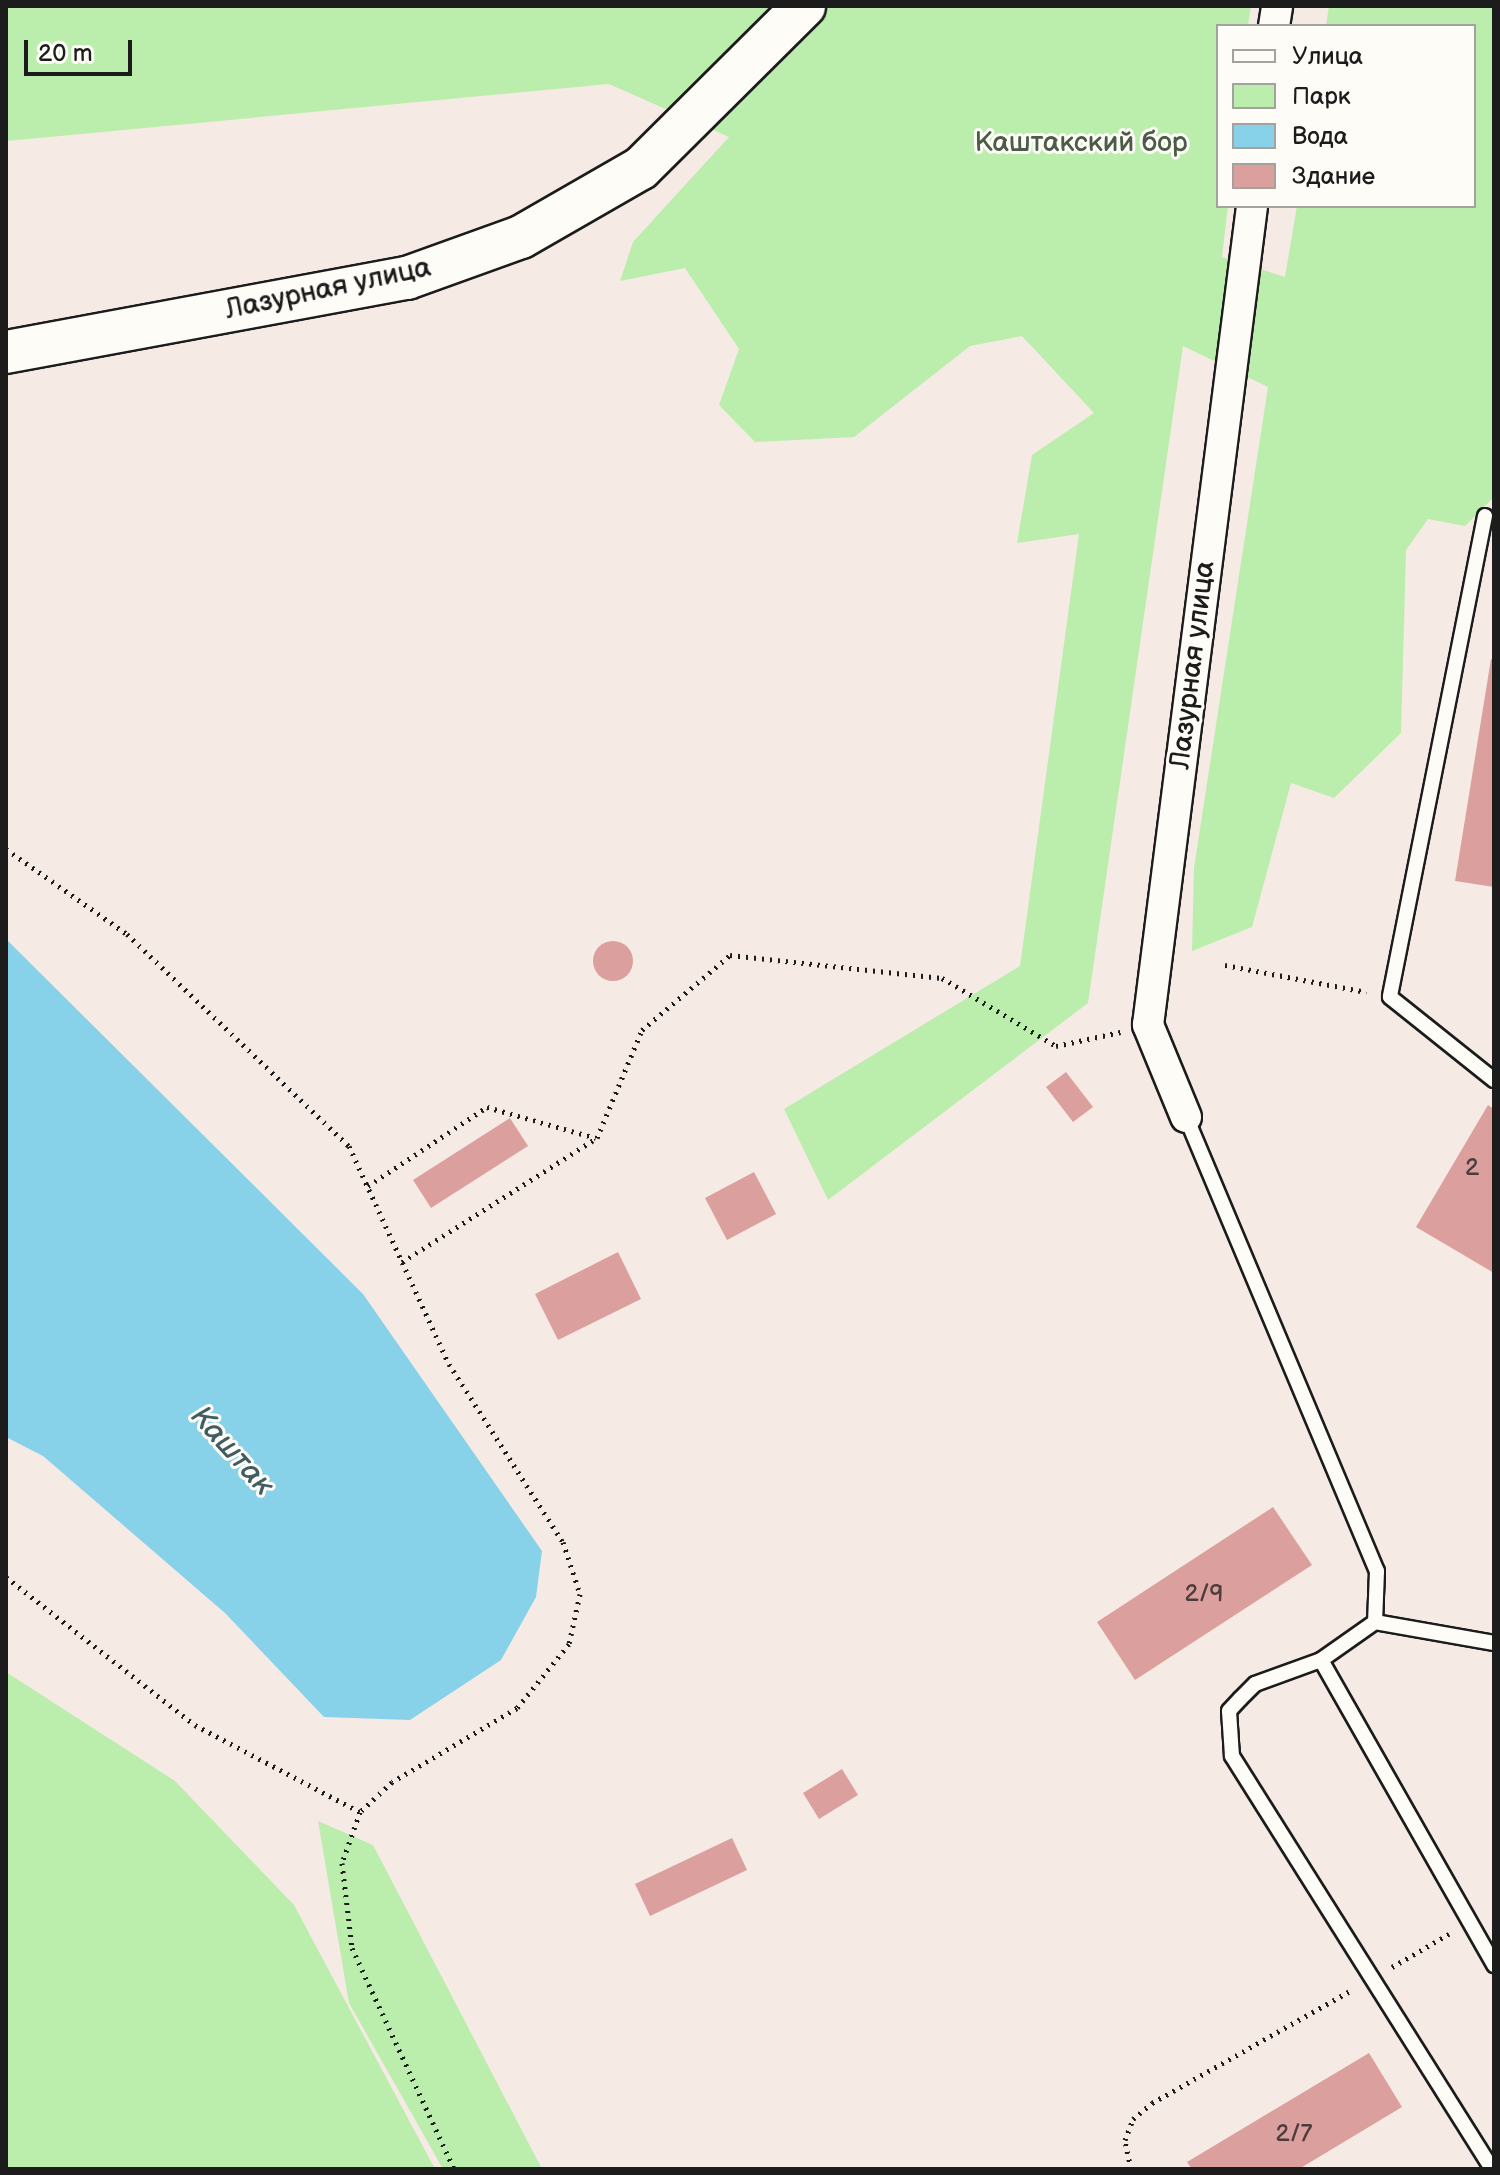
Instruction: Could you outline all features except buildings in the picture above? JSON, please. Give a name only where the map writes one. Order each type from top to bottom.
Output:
[{"type":"main road","name":"Лазурная улица","points":[[6,352],[407,278],[521,237],[641,168],[804,6]]},
{"type":"street","name":"Лазурная улица","points":[[1186,1117],[1148,1025],[1252,208]]},
{"type":"lane","points":[[1485,516],[1390,997],[1494,1080]]},
{"type":"lane","points":[[1186,1117],[1377,1571],[1375,1622]]},
{"type":"lane","points":[[1492,2169],[1232,1756],[1229,1711],[1255,1684],[1321,1660],[1375,1622],[1494,1643]]},
{"type":"lane","points":[[1321,1660],[1494,1965]]},
{"type":"path","points":[[6,849],[127,934],[349,1146],[449,1364],[563,1542],[580,1594],[569,1644],[517,1708],[392,1782],[360,1812],[342,1863],[352,1948],[454,2169]]},
{"type":"path","points":[[402,1262],[597,1138],[642,1030],[730,955],[942,978],[1056,1046],[1148,1025]]},
{"type":"path","points":[[1225,965],[1390,997]]},
{"type":"path","points":[[368,1186],[487,1107],[597,1138]]},
{"type":"path","points":[[6,1577],[195,1725],[360,1812]]},
{"type":"path","points":[[1131,2169],[1125,2140],[1152,2103],[1470,1922]]},
{"type":"green space","name":"Каштакский бор","points":[[6,6],[1251,6],[1248,24],[1216,24],[1216,208],[1228,208],[1222,257],[1285,277],[1297,208],[1476,208],[1476,24],[1326,24],[1329,6],[1494,6],[1494,497],[1465,526],[1428,519],[1406,550],[1401,733],[1334,798],[1291,783],[1252,927],[1192,951],[1194,868],[1268,387],[1183,346],[1088,1003],[828,1200],[784,1109],[1020,966],[1079,534],[1017,543],[1032,455],[1094,413],[1022,336],[970,346],[854,437],[755,442],[719,405],[739,349],[685,268],[620,281],[633,242],[729,137],[609,84],[7,141]]},
{"type":"green space","points":[[6,1672],[175,1781],[294,1905],[435,2169],[6,2169]]},
{"type":"green space","points":[[318,1821],[373,1845],[542,2169],[443,2169],[349,2003]]},
{"type":"water","name":"Каштак","points":[[6,939],[363,1294],[542,1551],[536,1597],[501,1660],[410,1720],[324,1717],[225,1613],[43,1456],[6,1437]]}]
